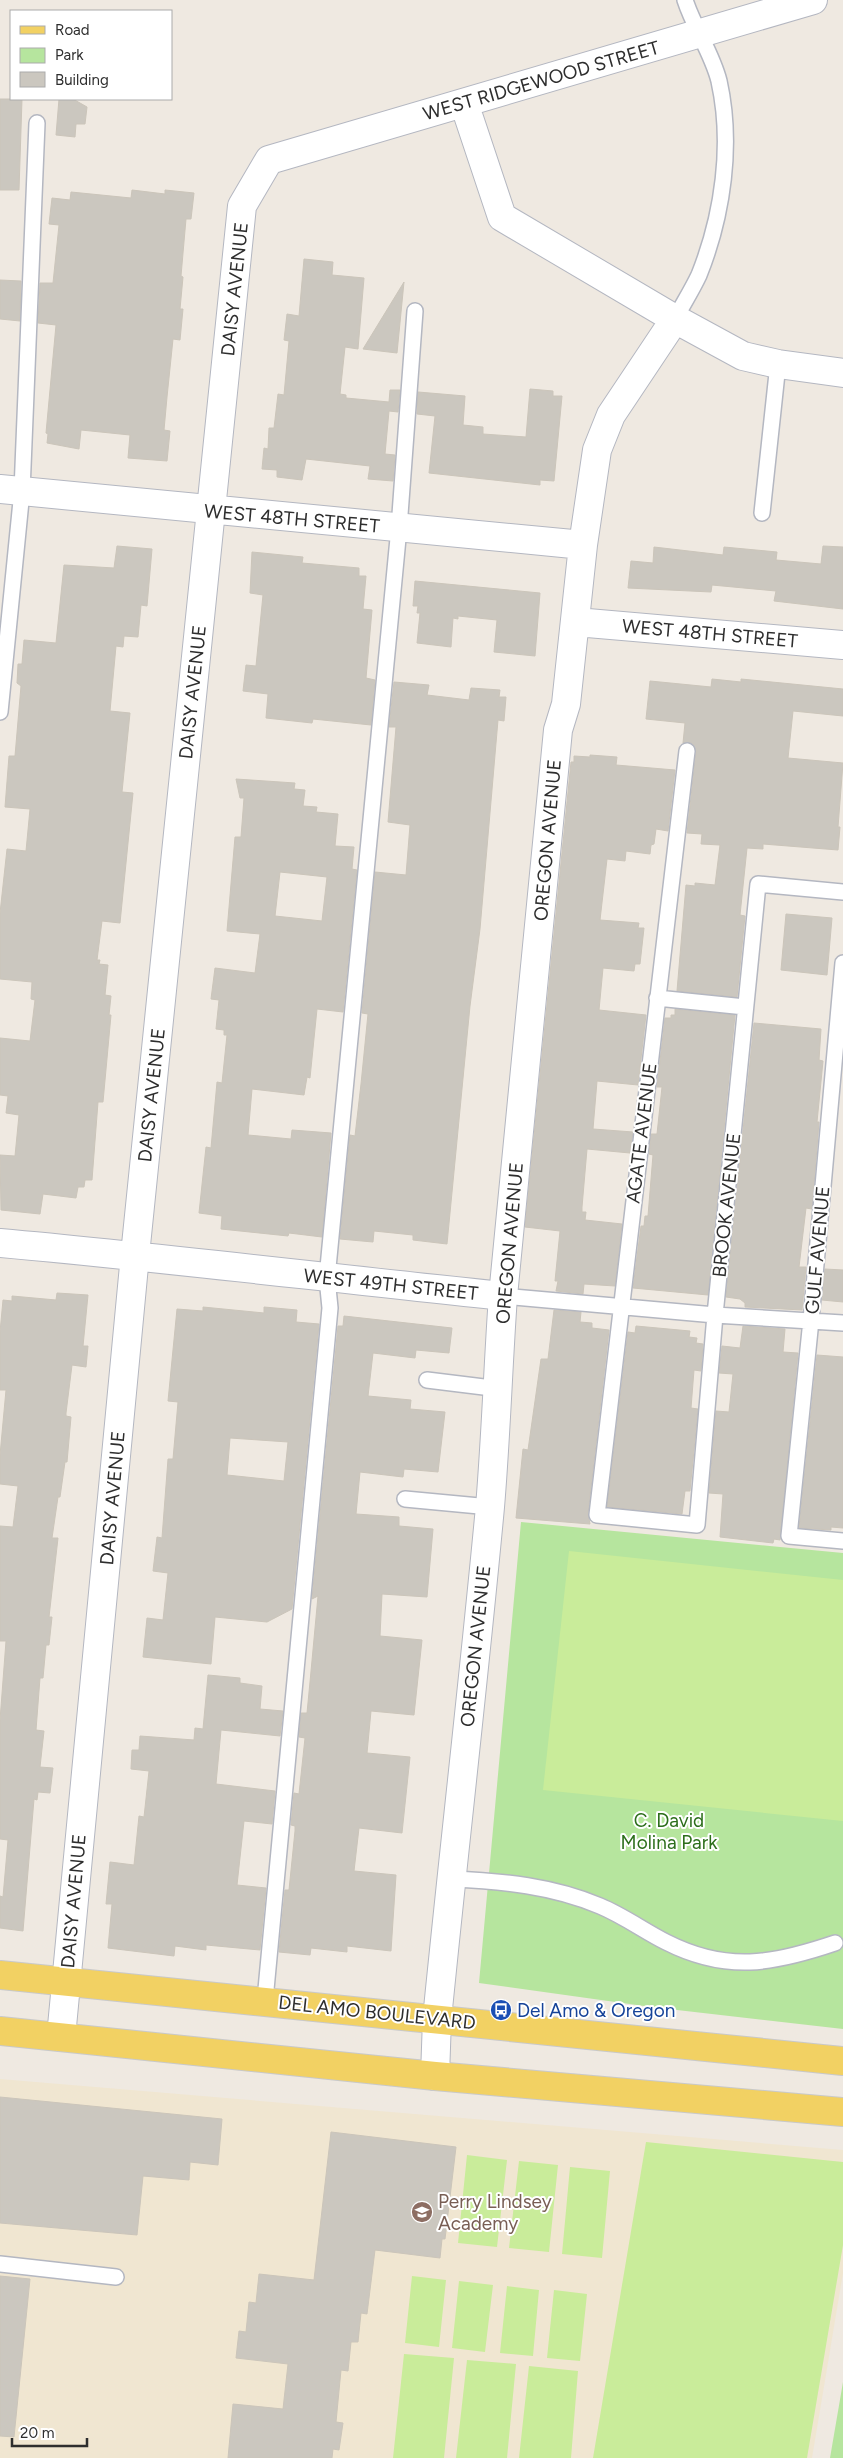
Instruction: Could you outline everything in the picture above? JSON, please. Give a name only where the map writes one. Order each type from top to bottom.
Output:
[{"type":"main road","name":"DEL AMO BOULEVARD","points":[[0,1975],[265,2000],[843,2061]]},
{"type":"main road","points":[[0,2031],[435,2076],[843,2112]]},
{"type":"street","name":"WEST RIDGEWOOD STREET","points":[[269,160],[813,0]]},
{"type":"street","points":[[464,102],[502,217],[675,319],[743,356],[778,364],[843,371]]},
{"type":"street","name":"DAISY AVENUE","points":[[61,2037],[135,1255],[242,206],[269,160]]},
{"type":"street","name":"OREGON AVENUE","points":[[435,2076],[437,2019],[490,1506],[500,1389],[498,1369],[504,1296],[558,730],[566,704],[583,545],[597,450],[611,415],[675,319]]},
{"type":"street","name":"WEST 48TH STREET","points":[[11,490],[583,545]]},
{"type":"street","name":"WEST 48TH STREET","points":[[576,622],[843,645]]},
{"type":"street","name":"WEST 49TH STREET","points":[[0,1243],[135,1255],[327,1278],[504,1296]]},
{"type":"lane","points":[[675,319],[698,277],[712,240],[723,183],[725,121],[719,79],[686,0]]},
{"type":"lane","points":[[0,712],[11,490],[37,123]]},
{"type":"lane","points":[[265,2000],[330,1308],[327,1278],[399,528],[415,311]]},
{"type":"lane","points":[[762,513],[778,364]]},
{"type":"lane","name":"AGATE AVENUE","points":[[687,752],[597,1514],[697,1526]]},
{"type":"lane","name":"BROOK AVENUE","points":[[697,1526],[715,1316],[758,884],[843,892]]},
{"type":"lane","name":"GULF AVENUE","points":[[843,964],[811,1320],[789,1536],[843,1541]]},
{"type":"lane","points":[[657,998],[745,1007]]},
{"type":"lane","name":"WEST 49TH STREET","points":[[504,1296],[621,1305],[715,1316],[843,1323]]},
{"type":"lane","points":[[428,1380],[500,1389]]},
{"type":"lane","points":[[404,1499],[490,1506]]},
{"type":"lane","points":[[452,1879],[517,1884],[560,1893],[599,1906],[632,1922],[665,1942],[697,1956],[728,1962],[763,1963],[835,1944]]},
{"type":"lane","points":[[0,2264],[116,2276]]},
{"type":"shaded area","name":"Perry Lindsey Academy","points":[[0,2079],[843,2150],[843,2273],[812,2458],[0,2458]]},
{"type":"green space","name":"C. David Molina Park","points":[[521,1522],[843,1553],[843,2029],[651,2007],[479,1983]]},
{"type":"green space","points":[[569,1551],[843,1580],[843,1821],[543,1790]]},
{"type":"green space","points":[[646,2142],[843,2162],[843,2245],[807,2458],[593,2458]]},
{"type":"green space","points":[[467,2155],[507,2160],[497,2247],[458,2243]]},
{"type":"green space","points":[[519,2161],[558,2165],[549,2252],[509,2248]]},
{"type":"green space","points":[[570,2167],[610,2171],[602,2258],[562,2254]]},
{"type":"green space","points":[[412,2276],[446,2280],[439,2347],[405,2343]]},
{"type":"green space","points":[[459,2281],[493,2285],[485,2352],[452,2348]]},
{"type":"green space","points":[[507,2286],[539,2290],[533,2356],[500,2353]]},
{"type":"green space","points":[[554,2290],[587,2294],[580,2361],[547,2358]]},
{"type":"green space","points":[[404,2354],[454,2358],[444,2458],[393,2458]]},
{"type":"green space","points":[[467,2360],[516,2364],[507,2458],[456,2458]]},
{"type":"green space","points":[[529,2366],[578,2371],[571,2458],[519,2458]]},
{"type":"green space","points":[[843,2382],[843,2458],[830,2458]]},
{"type":"building","points":[[0,99],[22,100],[19,190],[0,190]]},
{"type":"building","points":[[59,100],[75,100],[87,107],[85,124],[76,124],[75,137],[56,135]]},
{"type":"building","points":[[132,190],[165,194],[165,190],[194,193],[191,219],[186,219],[181,276],[183,277],[180,309],[183,309],[180,340],[173,339],[167,397],[164,430],[170,431],[167,461],[128,458],[130,435],[81,430],[79,449],[47,443],[48,434],[46,433],[56,325],[38,323],[40,283],[53,283],[59,225],[49,224],[52,198],[70,200],[71,192],[131,198]]},
{"type":"building","points":[[304,259],[333,262],[332,275],[364,278],[358,349],[345,347],[340,394],[346,395],[346,398],[389,402],[390,390],[400,390],[398,412],[389,411],[385,454],[395,455],[393,481],[368,479],[370,466],[306,459],[302,480],[277,477],[277,470],[262,469],[264,448],[268,449],[269,428],[274,428],[278,394],[284,395],[289,341],[284,340],[287,314],[299,316]]},
{"type":"building","points":[[0,280],[21,281],[20,321],[0,319]]},
{"type":"building","points":[[404,282],[397,353],[363,349]]},
{"type":"building","points":[[530,389],[553,391],[553,396],[562,396],[554,481],[540,480],[540,485],[429,473],[435,416],[417,414],[418,392],[465,396],[463,425],[483,427],[483,434],[526,437]]},
{"type":"building","points":[[117,546],[152,549],[147,606],[141,605],[138,637],[124,636],[123,647],[116,646],[110,711],[130,713],[122,792],[133,793],[120,923],[102,921],[97,960],[100,960],[99,964],[108,965],[105,995],[111,996],[109,1015],[111,1015],[103,1102],[98,1102],[92,1180],[85,1180],[84,1187],[78,1187],[76,1198],[43,1194],[40,1214],[1,1210],[0,1155],[15,1156],[19,1115],[6,1113],[8,1096],[0,1095],[0,1038],[30,1041],[35,1000],[31,999],[32,982],[0,979],[0,913],[7,849],[26,851],[30,809],[5,807],[9,756],[15,756],[21,686],[17,683],[18,664],[22,664],[24,640],[56,643],[64,565],[114,568]]},
{"type":"building","points":[[823,546],[843,547],[843,609],[774,601],[776,591],[712,585],[711,592],[628,588],[631,561],[653,563],[654,547],[723,555],[724,547],[777,552],[776,560],[821,564]]},
{"type":"building","points":[[252,552],[303,557],[302,563],[359,568],[359,576],[366,576],[363,609],[372,610],[366,678],[375,680],[371,725],[313,719],[312,723],[266,718],[268,694],[243,691],[246,665],[256,666],[263,595],[250,593]]},
{"type":"building","points":[[415,581],[540,593],[535,656],[494,652],[497,620],[458,616],[458,619],[453,618],[451,647],[417,643],[420,613],[417,613],[418,606],[413,606]]},
{"type":"building","points":[[712,679],[741,682],[741,679],[843,689],[843,716],[793,711],[788,758],[843,763],[838,850],[763,844],[763,849],[747,848],[740,915],[745,916],[737,997],[677,991],[686,885],[695,886],[695,883],[715,885],[720,845],[701,844],[702,834],[687,833],[696,752],[692,743],[683,743],[685,723],[646,719],[650,681],[711,687]]},
{"type":"building","points":[[394,682],[429,685],[427,695],[469,700],[471,688],[500,690],[499,697],[506,697],[504,721],[498,720],[480,929],[470,1006],[447,1244],[413,1240],[413,1235],[374,1231],[373,1242],[340,1239],[350,1135],[355,1136],[368,1014],[362,1013],[375,872],[406,875],[410,825],[388,822],[396,727],[389,727]]},
{"type":"building","points":[[590,755],[617,757],[616,765],[675,770],[668,831],[656,829],[654,844],[651,845],[650,854],[626,851],[625,861],[607,859],[600,920],[639,923],[638,928],[644,928],[640,964],[635,964],[634,971],[603,968],[599,1010],[646,1015],[638,1085],[597,1081],[593,1129],[633,1132],[630,1153],[587,1149],[582,1207],[582,1212],[586,1212],[585,1220],[622,1224],[615,1286],[584,1284],[583,1294],[556,1291],[558,1281],[555,1281],[560,1231],[525,1227],[571,762],[574,762],[574,756],[590,757]]},
{"type":"building","points":[[236,779],[295,783],[294,789],[305,790],[303,806],[317,807],[316,812],[338,814],[335,846],[354,847],[352,869],[357,870],[343,1012],[317,1009],[310,1078],[307,1077],[304,1095],[252,1089],[248,1135],[291,1139],[292,1130],[331,1133],[322,1237],[289,1233],[288,1236],[221,1229],[222,1216],[199,1213],[206,1147],[211,1148],[217,1082],[222,1083],[227,1035],[224,1035],[224,1030],[216,1029],[219,1000],[211,999],[215,968],[255,973],[260,934],[227,931],[235,837],[241,837],[244,798],[240,798]],"holes":[[[280,872],[327,877],[322,921],[275,916]]]},
{"type":"building","points":[[786,914],[832,918],[827,975],[781,970]]},
{"type":"building","points":[[675,1009],[735,1015],[708,1295],[633,1288],[641,1226],[644,1226],[645,1216],[648,1216],[653,1155],[649,1154],[651,1134],[657,1134],[662,1087],[657,1087],[665,1018],[671,1018],[671,1015],[675,1015]]},
{"type":"building","points":[[754,1023],[821,1029],[819,1060],[823,1061],[812,1209],[806,1208],[799,1267],[806,1267],[802,1310],[745,1307],[745,1303],[740,1299],[726,1297]]},
{"type":"building","points":[[825,1269],[843,1270],[843,1302],[822,1300]]},
{"type":"building","points":[[57,1293],[88,1295],[83,1346],[88,1346],[86,1367],[72,1365],[66,1413],[66,1416],[71,1417],[67,1462],[65,1462],[60,1497],[58,1497],[52,1538],[58,1538],[49,1617],[52,1617],[49,1645],[46,1645],[43,1678],[40,1678],[36,1730],[44,1731],[40,1767],[53,1768],[50,1793],[38,1792],[37,1800],[34,1799],[23,1931],[0,1928],[0,1896],[3,1897],[8,1840],[0,1839],[0,1720],[6,1641],[0,1641],[0,1526],[13,1527],[18,1486],[0,1484],[0,1455],[6,1390],[0,1390],[0,1332],[3,1300],[12,1301],[12,1296],[56,1300]]},
{"type":"building","points":[[203,1307],[264,1313],[264,1307],[297,1310],[296,1322],[319,1324],[292,1609],[267,1622],[215,1617],[211,1664],[143,1657],[147,1618],[163,1620],[168,1573],[153,1571],[157,1537],[162,1538],[168,1459],[173,1459],[178,1402],[168,1401],[177,1309],[203,1311]],"holes":[[[230,1438],[288,1442],[284,1481],[227,1475]]]},
{"type":"building","points":[[554,1310],[581,1312],[580,1322],[592,1323],[592,1328],[609,1330],[588,1514],[590,1524],[516,1518],[523,1449],[528,1450],[541,1359],[548,1359]]},
{"type":"building","points":[[344,1316],[452,1328],[449,1353],[416,1350],[415,1358],[373,1353],[368,1396],[411,1400],[410,1409],[445,1412],[438,1472],[404,1469],[403,1477],[360,1472],[356,1514],[399,1517],[399,1526],[433,1529],[427,1597],[382,1594],[380,1636],[422,1640],[414,1715],[371,1711],[367,1753],[410,1757],[402,1833],[359,1828],[354,1871],[396,1875],[391,1951],[347,1946],[347,1952],[311,1948],[310,1955],[279,1952],[285,1890],[289,1890],[295,1831],[295,1826],[291,1825],[294,1793],[299,1794],[305,1738],[299,1737],[301,1713],[307,1713],[310,1682],[318,1596],[312,1599],[338,1326],[343,1326]]},
{"type":"building","points":[[636,1326],[690,1331],[689,1337],[697,1338],[696,1343],[703,1344],[701,1371],[694,1370],[691,1408],[698,1409],[690,1491],[685,1491],[682,1514],[607,1507],[628,1332],[635,1333]]},
{"type":"building","points":[[743,1326],[785,1329],[783,1352],[798,1353],[780,1540],[774,1539],[773,1543],[720,1537],[723,1494],[709,1493],[716,1411],[729,1412],[733,1374],[719,1373],[722,1346],[740,1348]]},
{"type":"building","points":[[817,1355],[843,1357],[843,1528],[831,1527],[831,1530],[799,1528]]},
{"type":"building","points":[[208,1675],[240,1678],[240,1683],[262,1686],[260,1709],[283,1711],[280,1736],[221,1730],[216,1784],[275,1791],[272,1824],[244,1821],[237,1885],[266,1888],[260,1950],[206,1945],[206,1950],[175,1946],[174,1956],[108,1948],[112,1904],[106,1904],[110,1862],[134,1865],[139,1816],[144,1817],[149,1771],[131,1769],[132,1750],[139,1750],[140,1736],[194,1740],[195,1728],[203,1729]]},
{"type":"building","points":[[0,2097],[222,2119],[218,2165],[190,2162],[189,2180],[143,2176],[137,2235],[0,2223]]},
{"type":"building","points":[[331,2132],[456,2147],[445,2239],[442,2239],[440,2258],[375,2250],[367,2314],[361,2313],[358,2342],[351,2342],[348,2371],[341,2370],[336,2422],[343,2423],[339,2450],[333,2449],[332,2458],[228,2458],[233,2404],[283,2409],[288,2364],[236,2358],[239,2331],[246,2332],[249,2302],[256,2303],[259,2274],[314,2280]]},
{"type":"building","points":[[0,2276],[30,2279],[14,2437],[0,2436]]},
{"type":"place","name":"Del Amo & Oregon","points":[[501,2010]]},
{"type":"place","name":"Perry Lindsey Academy","points":[[422,2212]]}]
